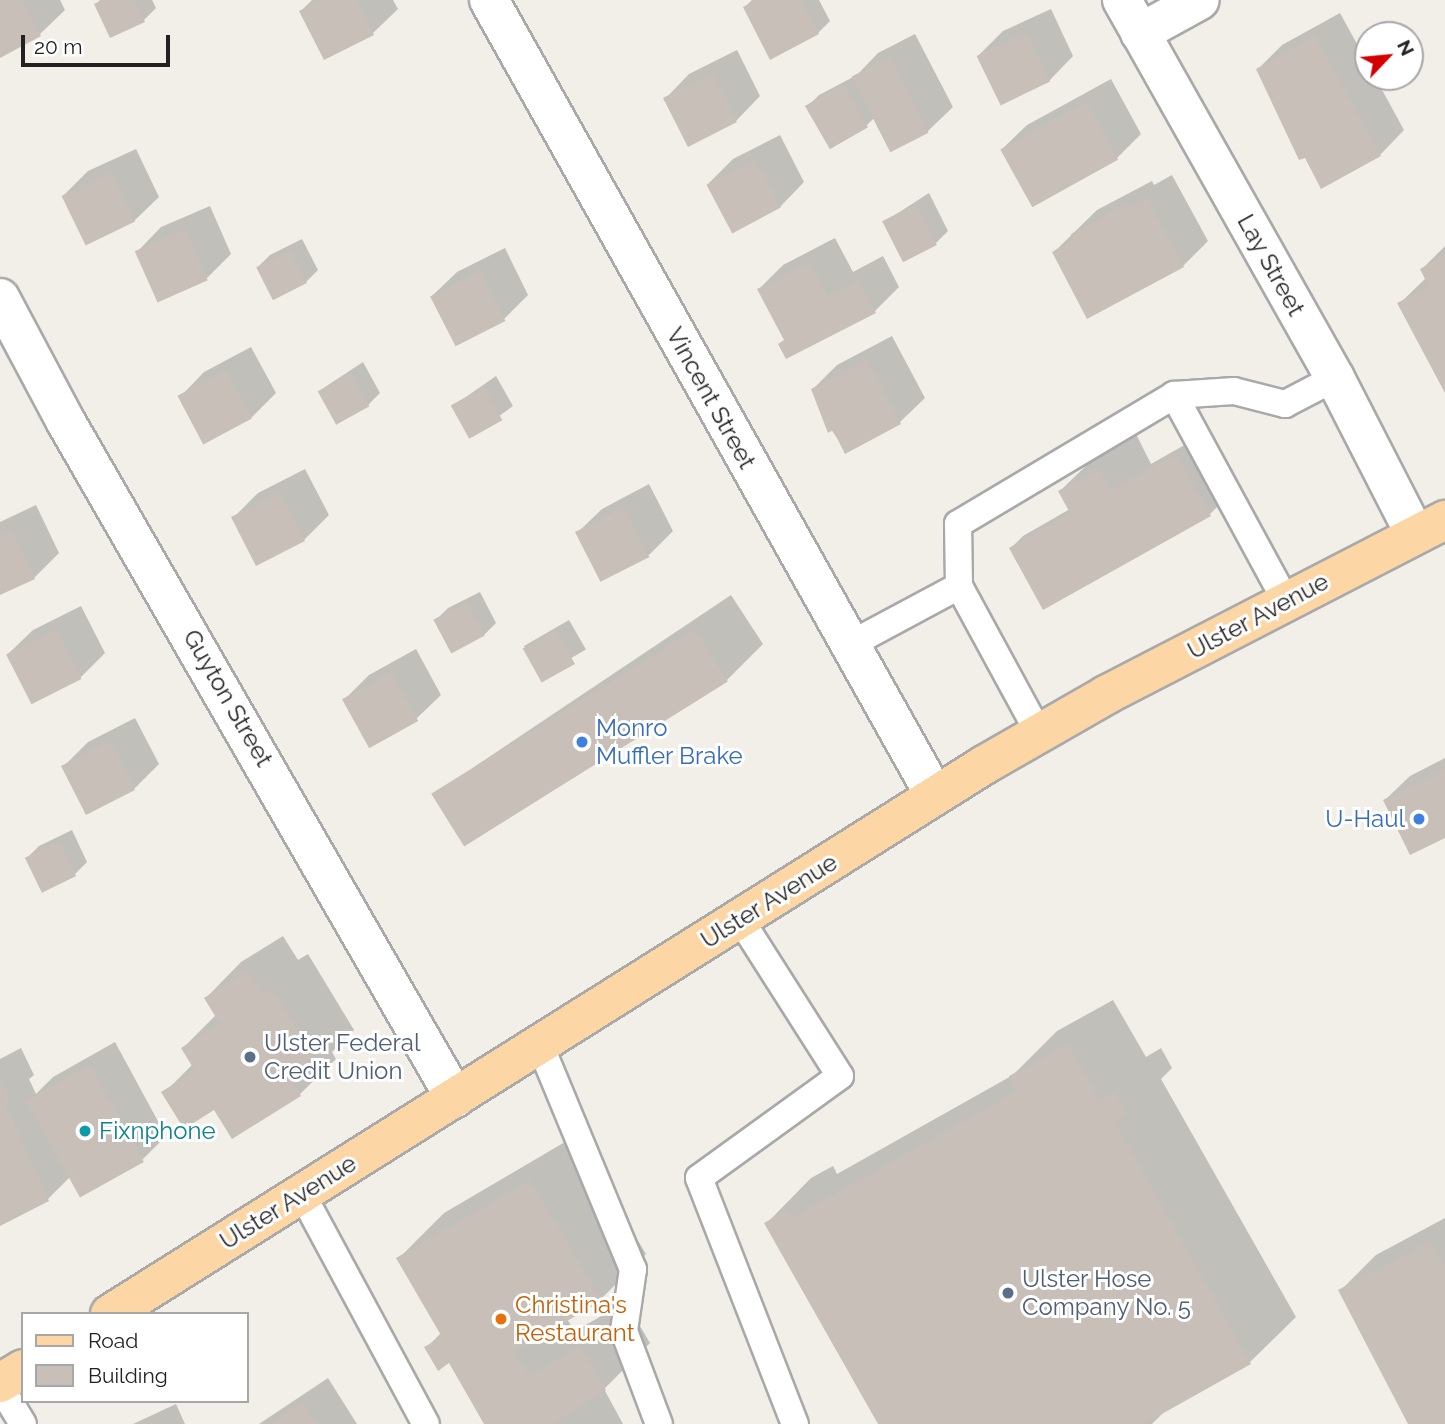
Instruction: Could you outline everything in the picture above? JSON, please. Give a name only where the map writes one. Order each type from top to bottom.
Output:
[{"type":"main road","name":"Ulster Avenue","points":[[113,1312],[740,919],[934,794],[1286,601],[1430,527]]},
{"type":"main road","points":[[0,1385],[21,1370]]},
{"type":"street","name":"Vincent Street","points":[[489,0],[934,794]]},
{"type":"street","name":"Lay Street","points":[[1122,0],[1335,378],[1430,527]]},
{"type":"street","points":[[1140,33],[1200,0]]},
{"type":"street","name":"Guyton Street","points":[[0,298],[66,422],[455,1098]]},
{"type":"lane","points":[[1040,735],[959,586],[958,524],[1174,396],[1234,391],[1285,404],[1335,378]]},
{"type":"lane","points":[[1174,396],[1286,601]]},
{"type":"lane","points":[[851,643],[959,586]]},
{"type":"lane","points":[[740,919],[840,1076],[699,1178],[795,1424]]},
{"type":"lane","points":[[540,1045],[633,1269],[624,1331],[659,1424]]},
{"type":"lane","points":[[302,1194],[426,1424]]},
{"type":"lane","points":[[0,1385],[23,1424]]},
{"type":"building","points":[[0,0],[22,0],[41,36],[0,58]]},
{"type":"building","points":[[102,0],[135,0],[145,22],[110,38],[94,4]]},
{"type":"building","points":[[320,0],[356,0],[374,35],[324,60],[299,11]]},
{"type":"building","points":[[756,0],[801,0],[819,34],[770,60],[743,7]]},
{"type":"building","points":[[1026,32],[1050,81],[1001,106],[977,56]]},
{"type":"building","points":[[1315,36],[1381,156],[1321,189],[1305,158],[1299,160],[1256,69]]},
{"type":"building","points":[[890,57],[929,133],[890,152],[852,77]]},
{"type":"building","points":[[712,73],[737,122],[688,147],[663,98]]},
{"type":"building","points":[[843,84],[868,127],[830,149],[805,106]]},
{"type":"building","points":[[1086,102],[1118,160],[1032,207],[1000,150]]},
{"type":"building","points":[[755,159],[781,208],[732,233],[706,185]]},
{"type":"building","points":[[111,172],[135,221],[86,246],[62,196]]},
{"type":"building","points":[[1147,199],[1184,267],[1087,319],[1052,252],[1073,240],[1071,234],[1127,204],[1129,208]]},
{"type":"building","points":[[916,204],[937,245],[903,262],[882,221]]},
{"type":"building","points":[[185,229],[208,280],[158,303],[135,251]]},
{"type":"building","points":[[290,250],[307,283],[273,300],[256,267]]},
{"type":"building","points":[[1445,255],[1445,393],[1397,303],[1429,287],[1420,269]]},
{"type":"building","points":[[810,262],[828,296],[858,279],[876,313],[786,359],[778,344],[784,340],[757,289]]},
{"type":"building","points":[[480,271],[505,321],[456,346],[430,296]]},
{"type":"building","points":[[867,359],[901,424],[845,454],[833,430],[828,433],[811,389]]},
{"type":"building","points":[[226,370],[252,419],[203,444],[177,396]]},
{"type":"building","points":[[351,373],[369,406],[336,425],[318,391]]},
{"type":"building","points":[[484,387],[502,420],[469,439],[451,405]]},
{"type":"building","points":[[1176,454],[1211,516],[1043,610],[1009,548],[1070,513],[1058,491],[1100,469],[1111,490]]},
{"type":"building","points":[[280,492],[305,541],[256,566],[231,517]]},
{"type":"building","points":[[624,507],[649,557],[600,582],[575,532]]},
{"type":"building","points":[[11,528],[35,579],[0,595],[0,534]]},
{"type":"building","points":[[467,602],[485,636],[451,653],[433,620]]},
{"type":"building","points":[[56,629],[81,679],[32,704],[6,654]]},
{"type":"building","name":"Monro Muffler Brake","points":[[695,629],[728,682],[464,846],[431,794]]},
{"type":"building","points":[[556,630],[575,664],[542,683],[523,648]]},
{"type":"building","points":[[391,672],[418,721],[369,748],[342,699]]},
{"type":"building","points":[[110,741],[135,790],[86,815],[61,766]]},
{"type":"building","name":"U-Haul","points":[[1445,769],[1445,838],[1410,855],[1383,800]]},
{"type":"building","points":[[59,841],[76,876],[42,893],[25,858]]},
{"type":"building","name":"Ulster Federal Credit Union","points":[[247,970],[262,994],[272,989],[320,1067],[293,1083],[301,1096],[232,1139],[214,1110],[184,1129],[161,1092],[195,1071],[181,1048],[220,1024],[204,998]]},
{"type":"building","name":"Ulster Hose Company No. 5","points":[[1068,1044],[1100,1101],[1115,1092],[1128,1115],[1115,1122],[1251,1364],[1144,1424],[878,1424],[764,1223],[787,1210],[792,1218],[1017,1091],[1009,1076]]},
{"type":"building","name":"Fixnphone","points":[[90,1065],[144,1162],[80,1197],[26,1100]]},
{"type":"building","points":[[0,1080],[10,1100],[5,1103],[49,1201],[0,1226]]},
{"type":"building","name":"Christina's Restaurant","points":[[530,1180],[602,1301],[514,1351],[529,1375],[580,1346],[606,1390],[553,1424],[484,1424],[449,1363],[438,1371],[424,1347],[442,1337],[396,1258]]},
{"type":"building","points":[[1431,1241],[1445,1267],[1445,1424],[1408,1424],[1338,1290]]},
{"type":"building","points":[[303,1401],[317,1424],[269,1424]]},
{"type":"place","name":"Monro Muffler Brake","points":[[582,742]]},
{"type":"place","name":"U-Haul","points":[[1419,819]]},
{"type":"place","name":"Ulster Federal Credit Union","points":[[250,1057]]},
{"type":"place","name":"Fixnphone","points":[[85,1131]]},
{"type":"place","name":"Ulster Hose Company No. 5","points":[[1008,1293]]},
{"type":"place","name":"Christina's Restaurant","points":[[501,1319]]}]
